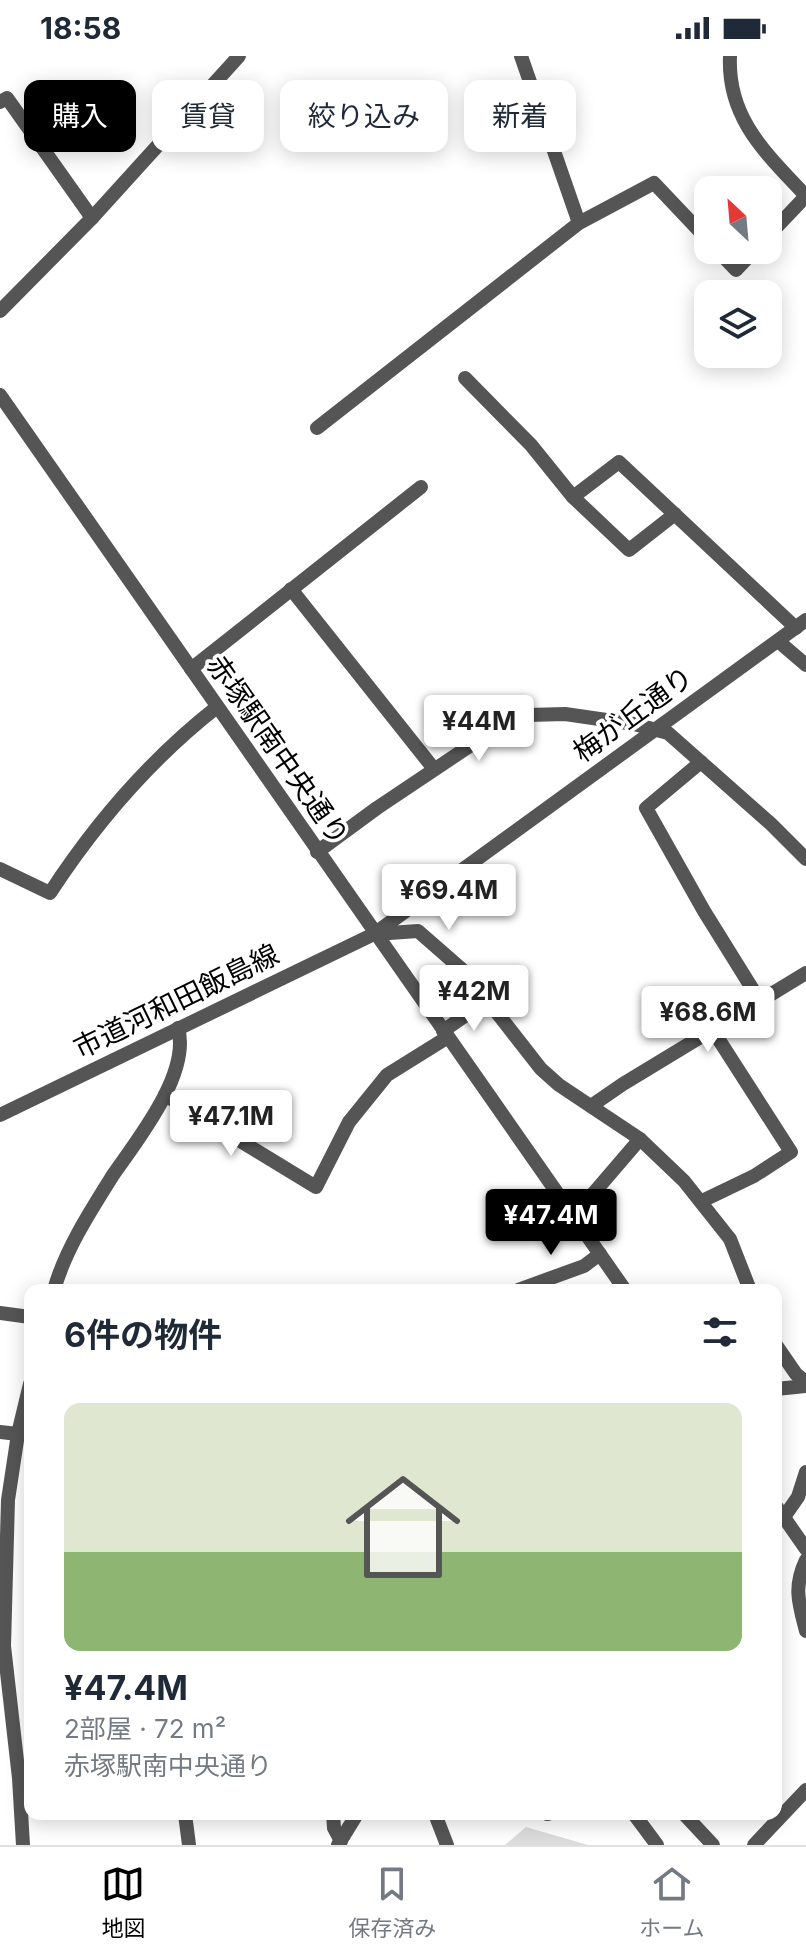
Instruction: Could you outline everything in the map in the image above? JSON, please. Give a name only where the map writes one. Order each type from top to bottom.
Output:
[{"type":"street","points":[[0,311],[92,218],[239,56]]},
{"type":"street","points":[[521,56],[579,223]]},
{"type":"street","points":[[730,56],[731,87],[746,126],[756,143],[806,196],[782,221]]},
{"type":"street","points":[[0,102],[7,98],[92,218]]},
{"type":"street","points":[[317,428],[579,223],[654,183],[694,225]]},
{"type":"street","points":[[465,378],[531,445],[573,497],[629,550],[675,514]]},
{"type":"street","name":"赤塚駅南中央通り","points":[[0,395],[5,414],[191,669],[621,1284]]},
{"type":"street","points":[[573,497],[619,462],[801,624]]},
{"type":"street","points":[[191,669],[421,487]]},
{"type":"street","points":[[291,589],[434,769]]},
{"type":"street","name":"梅が丘通り","points":[[374,934],[801,624]]},
{"type":"street","points":[[778,641],[806,665]]},
{"type":"street","points":[[0,869],[50,893],[121,798],[217,707]]},
{"type":"street","points":[[317,852],[492,731],[528,715],[565,714],[668,733],[806,859]]},
{"type":"street","points":[[701,762],[646,808],[704,911],[760,1001]]},
{"type":"street","points":[[374,934],[418,931],[466,973],[541,1069],[640,1139],[702,1201],[730,1239],[748,1284]]},
{"type":"street","name":"市道河和田飯島線","points":[[0,1115],[374,934]]},
{"type":"street","points":[[591,1106],[806,973]]},
{"type":"street","points":[[165,1095],[316,1187],[349,1122],[387,1075],[476,1008],[490,1004]]},
{"type":"street","points":[[57,1284],[82,1228],[165,1095],[182,1043],[178,1028]]},
{"type":"street","points":[[702,1201],[754,1176],[791,1152],[712,1029]]},
{"type":"street","points":[[574,1216],[640,1139]]},
{"type":"street","points":[[552,1283],[600,1254]]},
{"type":"street","points":[[0,1313],[24,1316]]},
{"type":"street","points":[[782,1354],[806,1384]]},
{"type":"street","points":[[782,1388],[806,1384]]},
{"type":"street","points":[[23,1845],[4,1646],[8,1500],[24,1409]]},
{"type":"street","points":[[0,1432],[18,1434]]},
{"type":"street","points":[[782,1510],[798,1497],[806,1472]]},
{"type":"street","points":[[782,1515],[806,1549]]},
{"type":"street","points":[[806,1560],[798,1577],[798,1601],[806,1631]]},
{"type":"street","points":[[782,1815],[806,1790]]},
{"type":"street","points":[[186,1820],[189,1845]]},
{"type":"street","points":[[333,1820],[339,1843]]},
{"type":"street","points":[[339,1843],[353,1820]]},
{"type":"street","points":[[437,1820],[447,1845]]},
{"type":"street","points":[[638,1820],[657,1845]]},
{"type":"street","points":[[690,1820],[713,1845]]},
{"type":"street","points":[[754,1845],[778,1820]]},
{"type":"shaded area","points":[[526,1827],[588,1845],[505,1845]]}]
